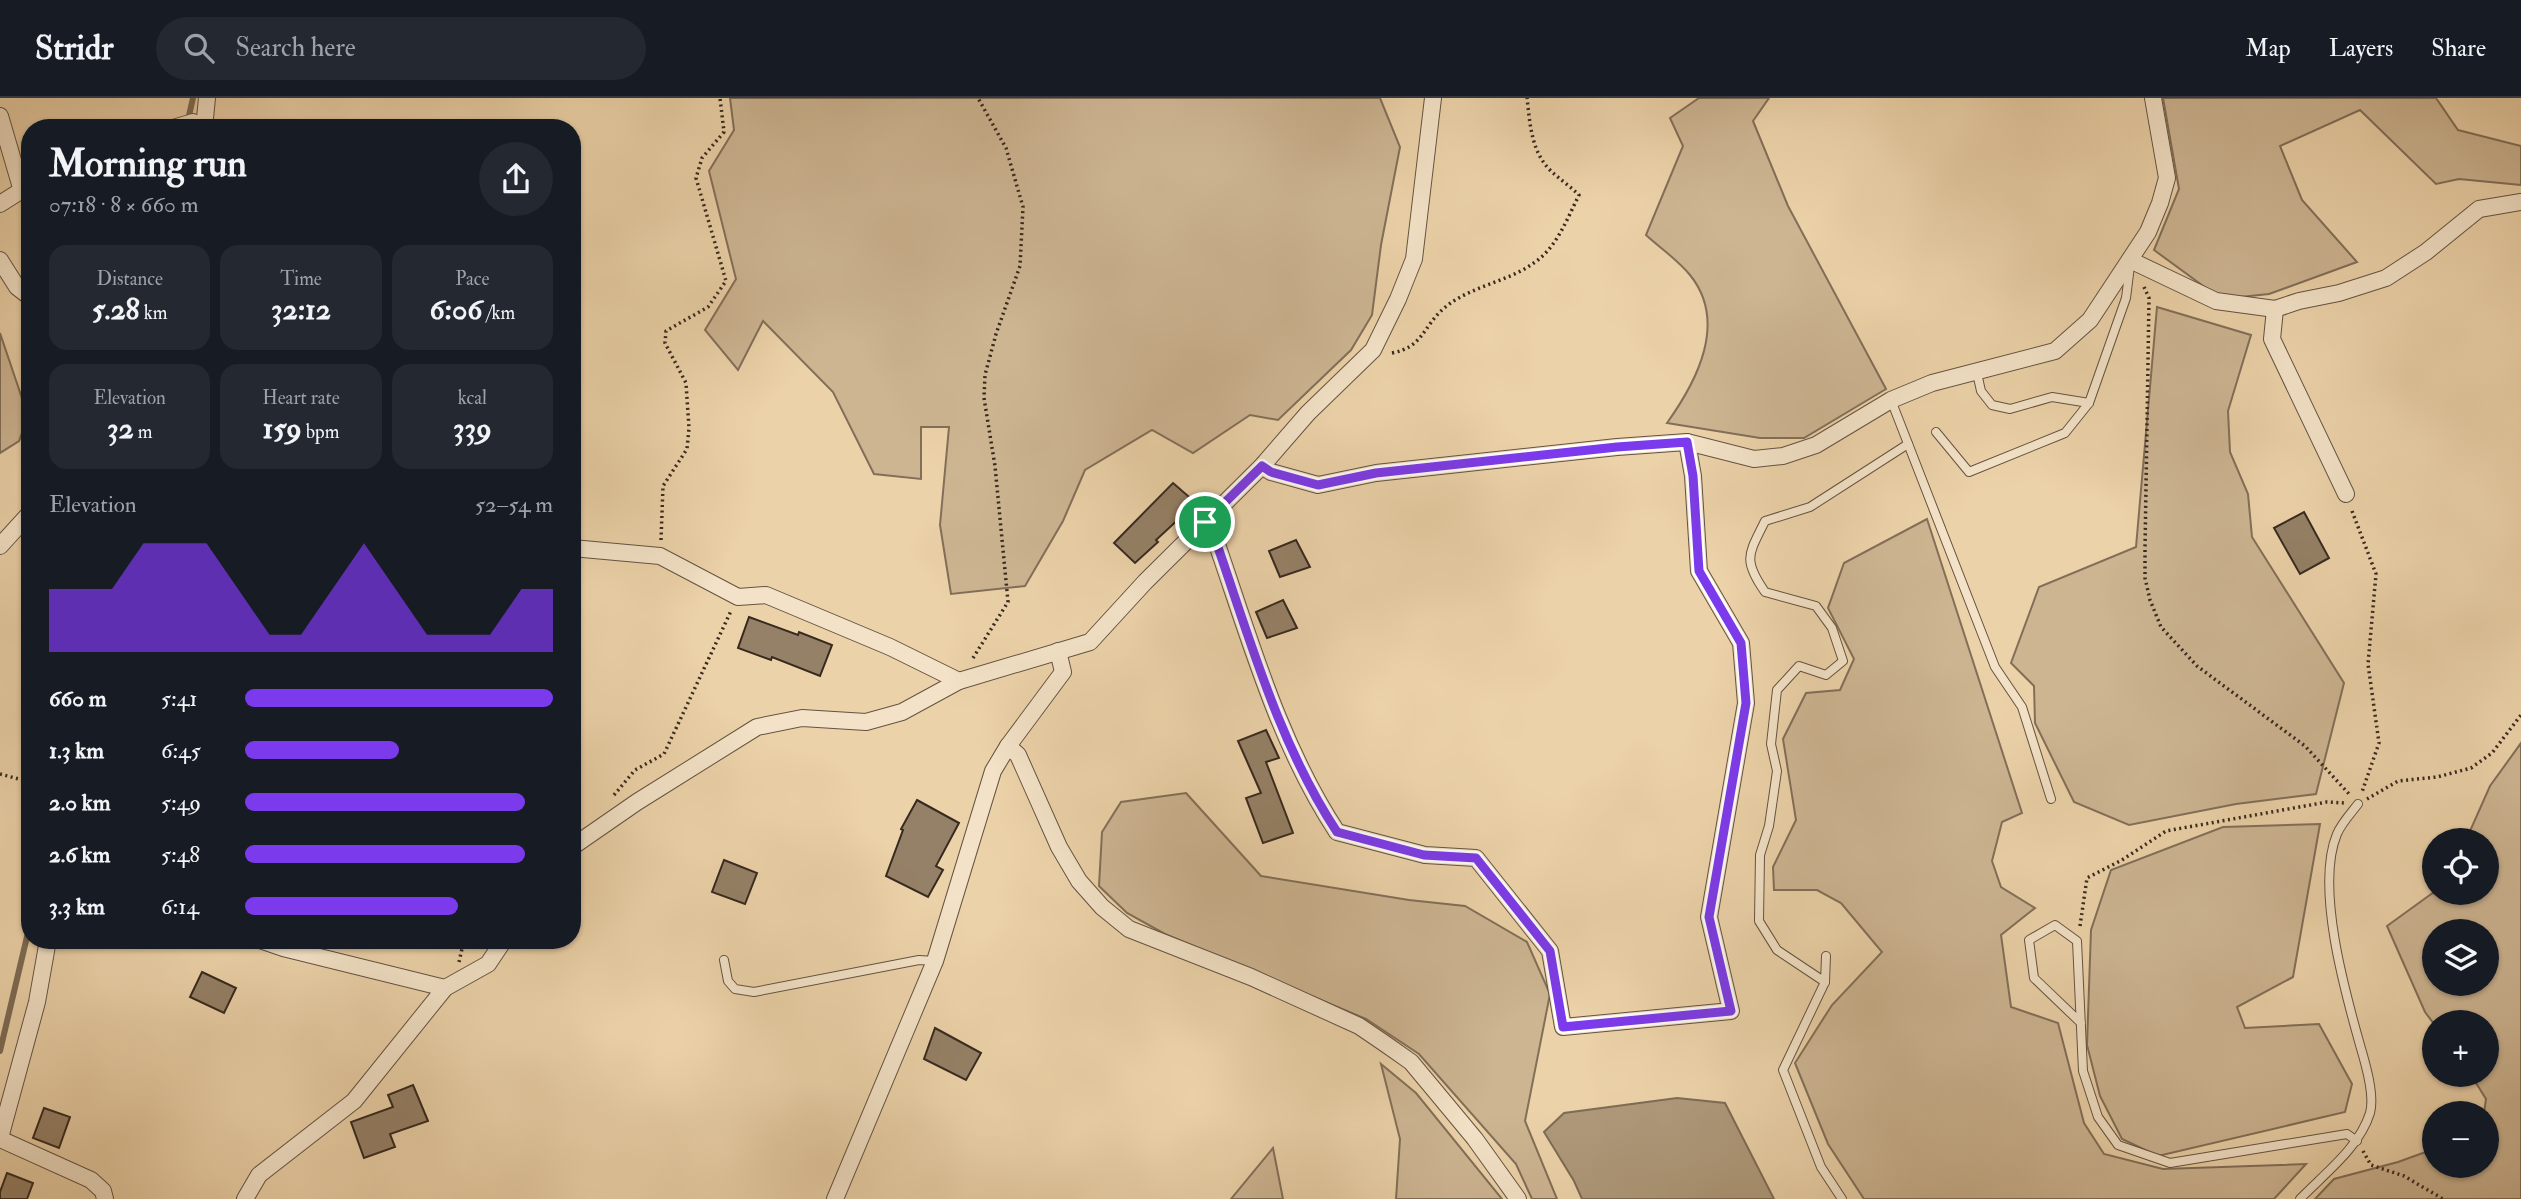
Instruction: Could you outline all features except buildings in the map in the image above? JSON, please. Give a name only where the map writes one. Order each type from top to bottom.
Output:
[{"type":"street","points":[[205,119],[208,98]]},
{"type":"street","points":[[581,841],[637,802],[757,727],[802,718],[866,722],[902,712],[959,681],[1090,642],[1262,466],[1308,413],[1373,350],[1414,259],[1433,98]]},
{"type":"street","points":[[1262,466],[1271,472],[1318,485],[1376,473],[1687,442],[1754,459],[1783,456],[1816,445],[1891,400],[1932,383],[2055,351],[2090,320],[2148,232],[2160,202],[2167,178],[2153,98]]},
{"type":"street","points":[[0,116],[21,174]]},
{"type":"street","points":[[0,204],[21,191]]},
{"type":"street","points":[[2130,260],[2216,301],[2275,309],[2299,300],[2339,293],[2386,278],[2426,252],[2479,209],[2521,202]]},
{"type":"street","points":[[0,260],[21,290]]},
{"type":"street","points":[[2275,309],[2272,339],[2346,494]]},
{"type":"street","points":[[1205,522],[1212,530],[1275,710],[1314,797],[1337,832],[1424,855],[1476,858],[1550,951],[1563,1027],[1731,1011],[1709,917],[1746,703],[1741,643],[1699,571],[1693,476],[1687,442]]},
{"type":"street","points":[[0,546],[21,523]]},
{"type":"street","points":[[581,549],[660,556],[738,597],[766,595],[890,647],[959,681]]},
{"type":"street","points":[[835,1199],[935,961],[993,771],[1008,746],[1063,672],[1058,651]]},
{"type":"street","points":[[1008,746],[1018,755],[1059,847],[1079,881],[1102,906],[1129,929],[1251,977],[1359,1026],[1411,1062],[1475,1139],[1518,1199]]},
{"type":"street","points":[[46,949],[37,1002],[0,1138],[91,1180],[103,1191],[105,1199]]},
{"type":"street","points":[[287,949],[445,988]]},
{"type":"street","points":[[245,1199],[259,1175],[354,1101],[445,988],[488,964],[498,949]]},
{"type":"lane","points":[[1936,432],[1969,472],[2065,433],[2089,403],[2126,299],[2130,260]]},
{"type":"lane","points":[[1977,373],[1981,391],[1992,405],[2010,409],[2052,397],[2089,403]]},
{"type":"lane","points":[[1891,400],[1995,667],[2022,707],[2051,799]]},
{"type":"lane","points":[[1825,982],[1777,950],[1759,921],[1760,855],[1769,826],[1777,771],[1771,744],[1777,690],[1799,666],[1826,675],[1843,661],[1832,628],[1816,606],[1765,592],[1754,576],[1749,554],[1765,521],[1810,507],[1908,444]]},
{"type":"lane","points":[[2300,1199],[2357,1141],[2371,1110],[2368,1075],[2350,1010],[2332,919],[2328,873],[2337,834],[2358,804]]},
{"type":"lane","points":[[2081,1023],[2034,978],[2029,940],[2055,925],[2077,941],[2081,1023],[2083,1071],[2098,1117],[2118,1145],[2169,1163],[2347,1134],[2357,1141]]},
{"type":"lane","points":[[1826,956],[1825,982],[1783,1070],[1821,1167],[1842,1199]]},
{"type":"lane","points":[[724,960],[728,981],[735,989],[754,992],[919,960],[935,961]]},
{"type":"path","points":[[660,556],[663,486],[687,449],[689,428],[686,383],[665,343],[666,331],[708,307],[726,281],[696,178],[702,158],[724,132],[720,98]]},
{"type":"path","points":[[959,681],[1008,602],[995,466],[984,398],[985,375],[996,334],[1020,266],[1023,207],[1006,148],[978,98]]},
{"type":"path","points":[[1373,350],[1390,354],[1405,351],[1420,340],[1442,310],[1471,290],[1505,279],[1540,259],[1559,236],[1579,195],[1549,170],[1538,153],[1531,130],[1527,98]]},
{"type":"path","points":[[2130,260],[2150,298],[2145,549],[2150,600],[2161,627],[2197,666],[2305,746],[2358,804]]},
{"type":"path","points":[[2346,494],[2376,575],[2368,664],[2379,743],[2358,804]]},
{"type":"path","points":[[612,797],[635,770],[664,754],[738,597]]},
{"type":"path","points":[[2077,941],[2087,878],[2122,860],[2166,831],[2327,802],[2358,804],[2398,781],[2437,777],[2471,768],[2492,753],[2521,715]]},
{"type":"path","points":[[0,774],[21,780]]},
{"type":"path","points":[[2357,1141],[2371,1165],[2404,1176],[2443,1199]]},
{"type":"shaded area","points":[[730,98],[1380,98],[1400,147],[1381,245],[1372,315],[1351,350],[1278,420],[1250,415],[1193,453],[1152,430],[1085,470],[1063,521],[1025,586],[951,594],[940,525],[949,427],[921,427],[921,479],[874,474],[833,392],[763,321],[738,370],[705,330],[736,279],[709,171],[734,130]]},
{"type":"shaded area","points":[[1699,98],[1769,98],[1753,121],[1788,206],[1886,389],[1804,438],[1760,438],[1667,423],[1689,389],[1704,351],[1707,312],[1701,293],[1690,275],[1646,235],[1683,146],[1670,118]]},
{"type":"shaded area","points":[[2163,98],[2436,98],[2458,130],[2521,146],[2521,185],[2459,179],[2436,184],[2360,110],[2280,146],[2302,200],[2357,262],[2269,294],[2221,299],[2154,250],[2179,189]]},
{"type":"shaded area","points":[[2157,307],[2251,335],[2228,411],[2230,452],[2248,494],[2252,537],[2344,683],[2316,794],[2236,804],[2129,825],[2074,802],[2035,723],[2034,686],[2011,663],[2039,587],[2136,547]]},
{"type":"shaded area","points":[[0,333],[21,395],[21,435],[19,441],[0,453]]},
{"type":"shaded area","points":[[1927,519],[2022,813],[2002,822],[1992,861],[2001,887],[2035,908],[2001,935],[2011,1007],[2058,1023],[2084,1123],[2104,1154],[2163,1169],[2306,1164],[2274,1199],[1864,1199],[1828,1144],[1795,1063],[1832,1005],[1882,952],[1841,903],[1817,890],[1774,890],[1773,867],[1796,820],[1783,739],[1806,693],[1840,690],[1854,659],[1828,608],[1844,563]]},
{"type":"shaded area","points":[[2521,743],[2521,1199],[2315,1199],[2334,1179],[2422,1153],[2422,1178],[2499,1178],[2499,1101],[2486,1101],[2478,1087],[2499,1087],[2499,1010],[2424,1010],[2387,926],[2422,901],[2422,905],[2499,905],[2499,828],[2471,828],[2490,786]]},
{"type":"shaded area","points":[[1186,793],[1261,876],[1409,900],[1465,906],[1527,942],[1550,994],[1525,1121],[1557,1199],[1532,1199],[1516,1164],[1419,1054],[1366,1019],[1165,934],[1127,913],[1099,886],[1102,832],[1121,802]]},
{"type":"shaded area","points":[[2320,824],[2293,977],[2237,1007],[2245,1028],[2319,1024],[2352,1084],[2345,1112],[2158,1156],[2122,1139],[2100,1096],[2087,1045],[2091,930],[2111,870],[2223,827]]},
{"type":"shaded area","points":[[1381,1064],[1416,1093],[1502,1199],[1396,1199],[1400,1139]]},
{"type":"shaded area","points":[[1677,1098],[1725,1103],[1774,1199],[1582,1199],[1544,1132],[1564,1113]]},
{"type":"shaded area","points":[[1273,1148],[1283,1199],[1231,1199]]},
{"type":"waterway","points":[[188,119],[193,98]]},
{"type":"waterway","points":[[0,1051],[24,949]]},
{"type":"route","points":[[1687,442],[1693,476],[1699,571],[1741,643],[1746,703],[1709,917],[1731,1011],[1563,1027],[1550,951],[1476,858],[1424,855],[1337,832],[1314,797],[1275,710],[1212,530],[1205,522],[1262,466],[1271,472],[1318,485],[1376,473],[1687,442]]}]
